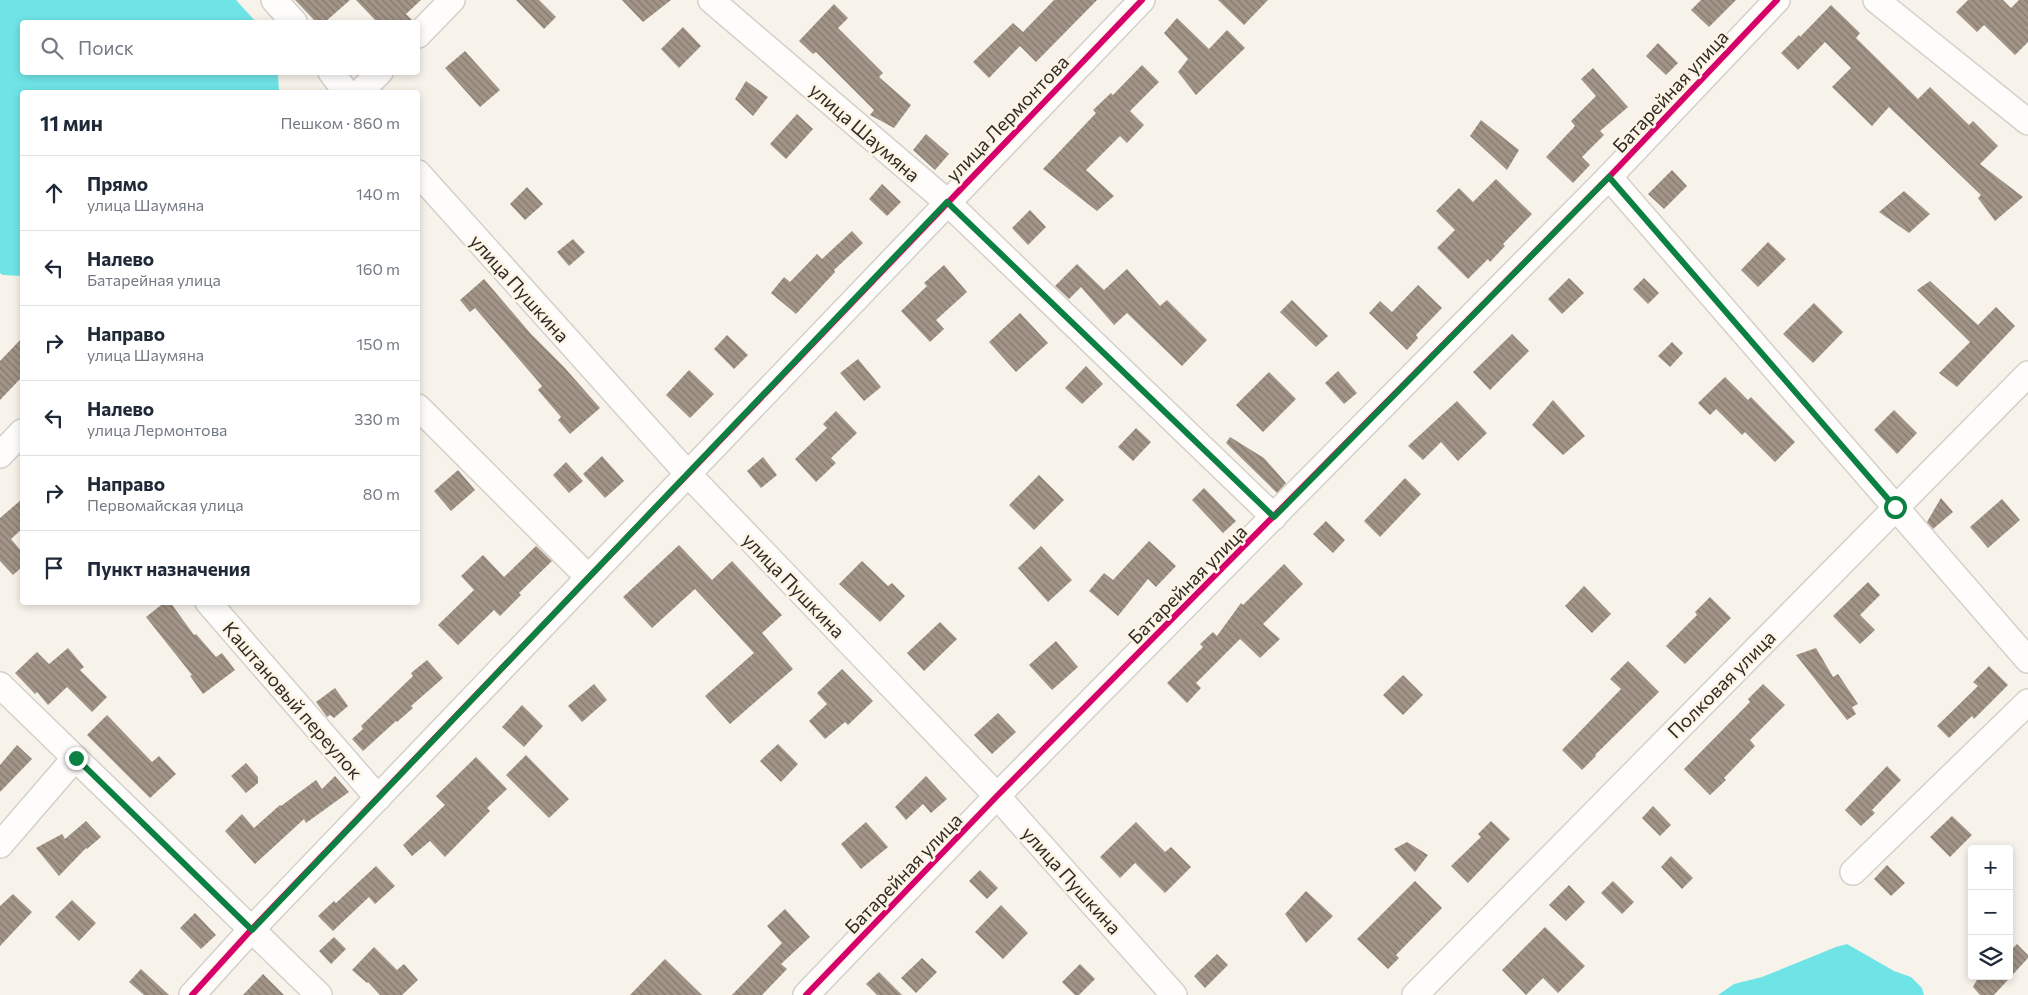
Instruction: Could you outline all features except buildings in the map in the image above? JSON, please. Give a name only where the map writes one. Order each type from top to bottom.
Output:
[{"type":"street","points":[[274,0],[292,20]]},
{"type":"street","points":[[420,33],[452,0]]},
{"type":"street","name":"улица Шаумяна","points":[[711,0],[947,202],[1274,517]]},
{"type":"street","name":"улица Лермонтова","points":[[192,995],[687,473],[1142,0]]},
{"type":"street","name":"Батарейная улица","points":[[806,995],[997,796],[1609,177],[1777,0]]},
{"type":"street","points":[[1876,0],[2028,122]]},
{"type":"street","points":[[333,75],[344,90]]},
{"type":"street","points":[[362,90],[377,75]]},
{"type":"street","name":"улица Пушкина","points":[[420,175],[687,473],[997,796],[1174,995]]},
{"type":"street","points":[[1609,177],[2028,660]]},
{"type":"street","name":"Полковая улица","points":[[1415,995],[2028,374]]},
{"type":"street","points":[[420,409],[588,577]]},
{"type":"street","points":[[0,455],[20,434]]},
{"type":"street","name":"Каштановый переулок","points":[[211,605],[378,798]]},
{"type":"street","points":[[0,685],[318,995]]},
{"type":"street","points":[[1853,872],[2028,702]]},
{"type":"street","points":[[0,845],[76,758]]},
{"type":"water","points":[[0,0],[236,0],[254,20],[20,20],[20,75],[278,75],[279,90],[20,90],[20,276],[3,275],[0,273]]},
{"type":"water","points":[[1847,944],[1894,971],[1911,977],[1922,988],[1924,995],[1718,995],[1734,984],[1762,977]]},
{"type":"cycle path","points":[[192,995],[251,930],[1142,0]]},
{"type":"cycle path","points":[[806,995],[997,796],[1609,177],[1777,0]]},
{"type":"route","points":[[76,758],[252,930],[947,202],[1274,517],[1609,177],[1895,507]]}]
